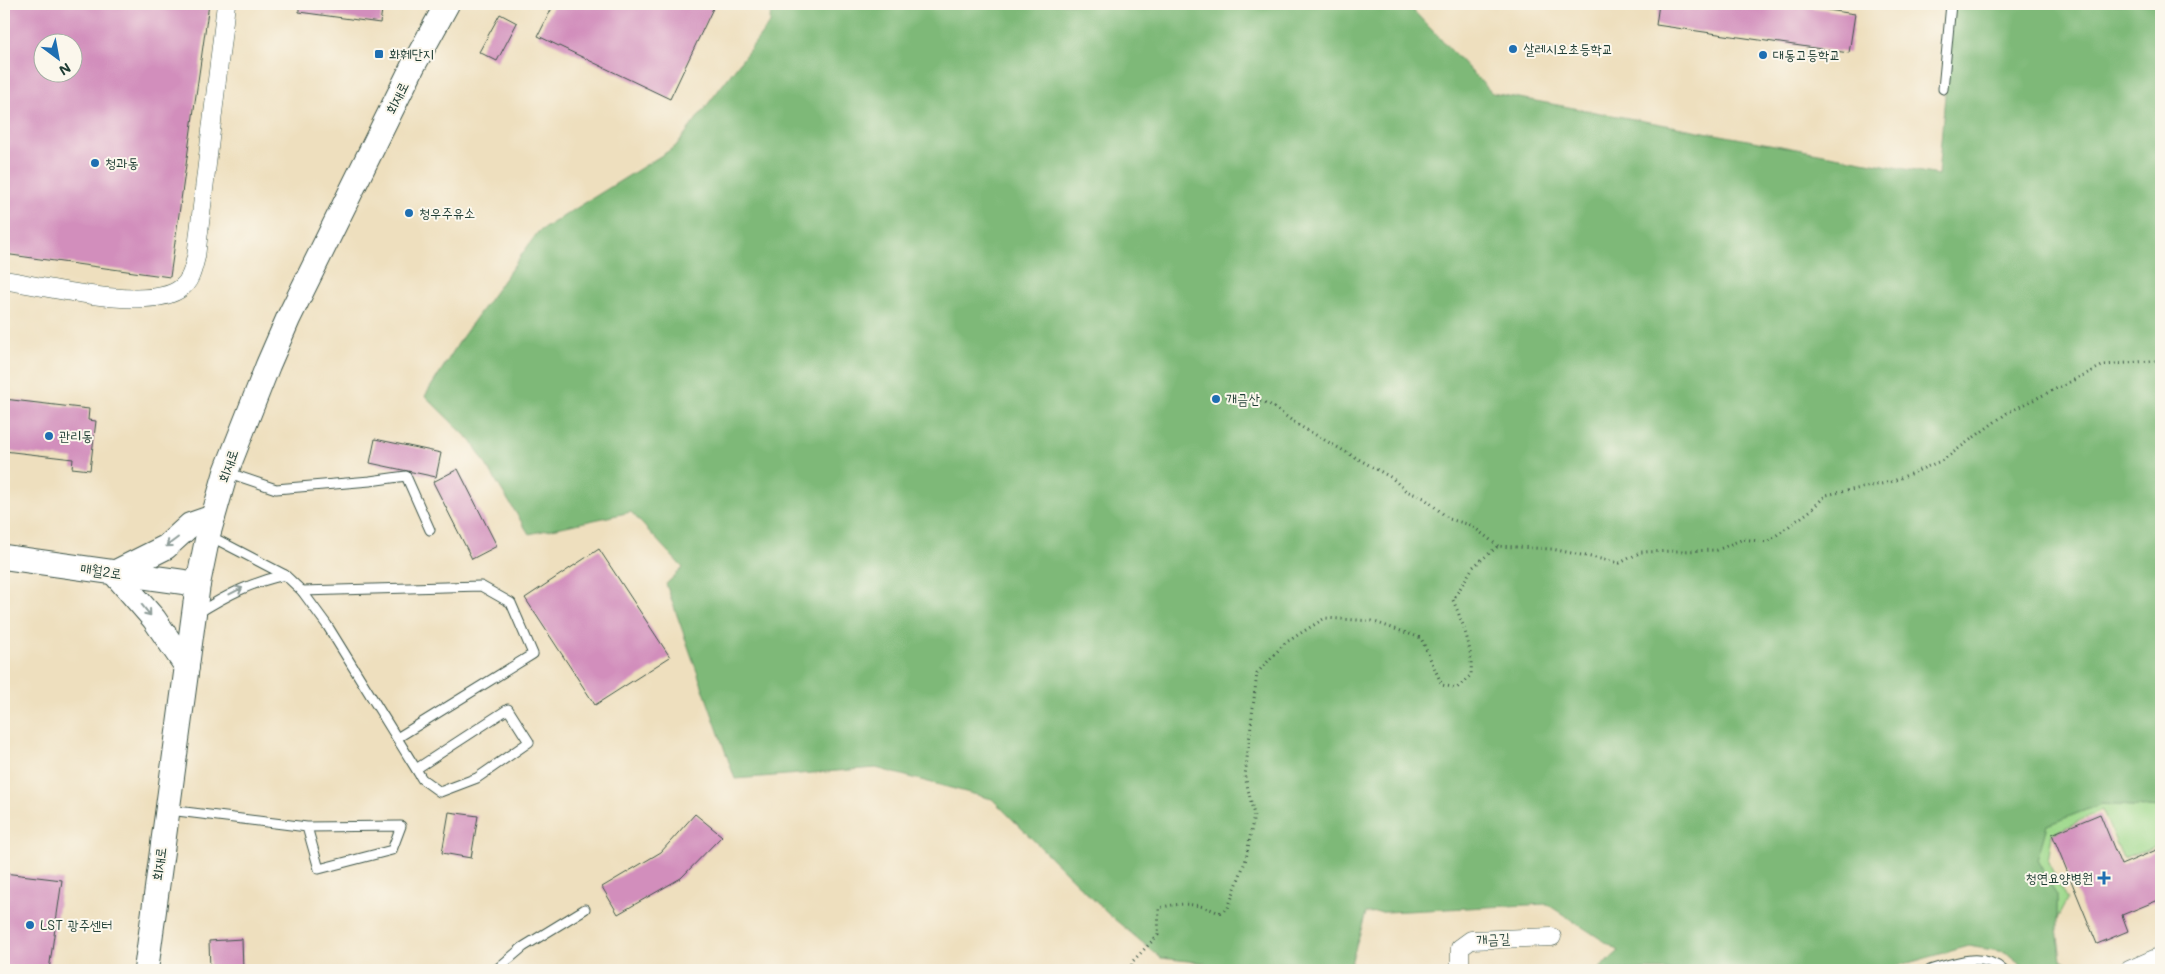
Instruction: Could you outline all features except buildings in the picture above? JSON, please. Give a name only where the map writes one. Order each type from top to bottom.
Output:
[{"type":"main road","name":"회재로","points":[[146,970],[198,584],[210,526],[226,472],[288,319],[413,66],[446,4]]},
{"type":"main road","points":[[187,667],[154,619],[114,573],[166,547],[190,526],[210,526]]},
{"type":"main road","name":"매월2로","points":[[4,557],[198,584]]},
{"type":"street","points":[[4,280],[130,300],[168,295],[182,288],[191,275],[196,258],[226,4]]},
{"type":"street","name":"개금길","points":[[1460,970],[1460,948],[1463,943],[1471,940],[1552,937]]},
{"type":"street","points":[[2129,970],[2161,956]]},
{"type":"lane","points":[[1943,89],[1951,4]]},
{"type":"lane","points":[[226,472],[276,489],[406,476],[430,530]]},
{"type":"lane","points":[[210,526],[285,575],[302,591],[327,625],[422,779],[440,792],[477,778],[529,742],[508,709],[416,769]]},
{"type":"lane","points":[[194,616],[240,589],[262,580],[285,575]]},
{"type":"lane","points":[[302,591],[481,586],[511,603],[533,654],[396,738]]},
{"type":"lane","points":[[167,810],[307,827],[400,826],[392,850],[320,869],[307,827]]},
{"type":"lane","points":[[496,970],[523,947],[585,909]]},
{"type":"lane","points":[[1930,970],[1975,960],[1990,962],[2003,970]]},
{"type":"path","points":[[1216,396],[1243,396],[1269,404],[1298,424],[1392,478],[1406,491],[1424,498],[1449,519],[1471,525],[1498,546],[1552,549],[1620,563],[1641,552],[1717,550],[1743,540],[1767,542],[1810,511],[1826,495],[1891,482],[1943,460],[2007,413],[2104,365],[2161,360]]},
{"type":"path","points":[[1131,970],[1132,962],[1158,935],[1159,908],[1175,904],[1204,905],[1219,913],[1228,908],[1246,859],[1254,815],[1244,776],[1257,673],[1285,643],[1325,618],[1372,621],[1420,638],[1442,685],[1457,688],[1471,675],[1472,660],[1464,629],[1453,600],[1473,566],[1498,546]]},
{"type":"green space","points":[[771,4],[1407,4],[1492,93],[1938,175],[1953,4],[2161,4],[2161,808],[2101,804],[2047,825],[2037,860],[2057,896],[2057,929],[2061,959],[2079,970],[2024,970],[2022,965],[2005,952],[1969,946],[1883,970],[1598,970],[1619,951],[1547,904],[1366,913],[1349,970],[1210,970],[1205,963],[1161,958],[1107,913],[992,799],[876,768],[735,779],[666,584],[683,568],[631,512],[529,534],[472,442],[425,396],[463,336],[538,232],[675,147],[770,23]]},
{"type":"green space","points":[[2101,804],[2161,808],[2161,844],[2123,858],[2102,810],[2052,834],[2048,862],[2067,900],[2057,919],[2057,896],[2037,860],[2047,825]]},
{"type":"place","name":"살레시오초등학교","points":[[1513,49]]},
{"type":"place","name":"화훼단지","points":[[379,54]]},
{"type":"place","name":"대동고등학교","points":[[1763,55]]},
{"type":"place","name":"청과동","points":[[95,163]]},
{"type":"place","name":"청우주유소","points":[[409,213]]},
{"type":"place","name":"개금산","points":[[1216,399]]},
{"type":"place","name":"관리동","points":[[49,436]]},
{"type":"place","name":"청연요양병원","points":[[2104,878]]},
{"type":"place","name":"LST 광주센터","points":[[30,925]]}]
